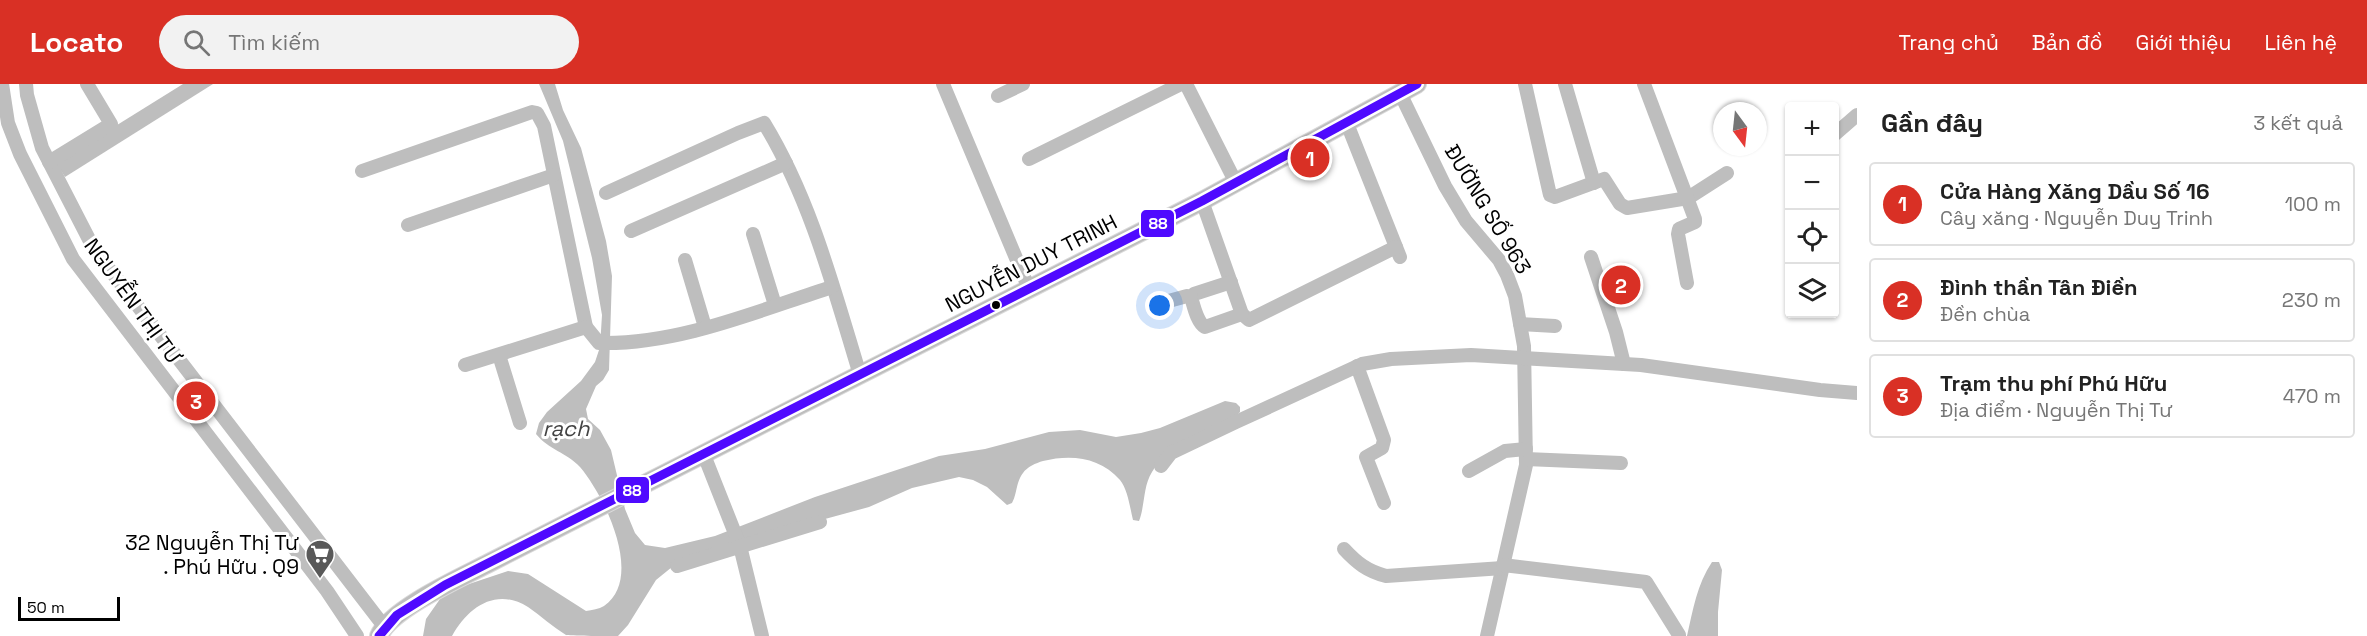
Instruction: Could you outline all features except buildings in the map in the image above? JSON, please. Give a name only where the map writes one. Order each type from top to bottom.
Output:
[{"type":"main road","name":"NGUYỄN DUY TRINH","points":[[381,631],[419,601],[1202,201],[1417,84]]},
{"type":"street","name":"NGUYỄN THỊ TƯ","points":[[2,84],[4,121],[73,259],[327,591],[357,636]]},
{"type":"street","name":"NGUYỄN THỊ TƯ","points":[[26,84],[42,148],[94,249],[381,631]]},
{"type":"street","points":[[50,162],[111,124],[87,84]]},
{"type":"street","points":[[943,84],[1029,289]]},
{"type":"street","points":[[998,96],[1023,84]]},
{"type":"street","points":[[1029,159],[1181,84]]},
{"type":"street","points":[[1186,84],[1236,183]]},
{"type":"street","points":[[1525,84],[1550,195],[1555,197],[1604,179],[1623,207],[1688,198],[1727,173]]},
{"type":"street","points":[[1565,84],[1594,183]]},
{"type":"street","points":[[1644,84],[1695,222],[1679,229],[1678,234],[1687,283]]},
{"type":"street","name":"ĐƯỜNG SỐ 963","points":[[1400,93],[1445,186],[1466,221],[1499,260],[1507,275],[1515,296],[1520,324],[1524,359],[1526,454],[1521,493],[1487,636]]},
{"type":"street","points":[[363,171],[532,112],[537,113],[542,118],[586,327],[599,343],[628,344],[705,327],[832,288]]},
{"type":"street","points":[[1839,131],[1857,115]]},
{"type":"street","points":[[1202,201],[1242,314],[1246,318],[1253,319],[1398,252],[1346,121]]},
{"type":"street","points":[[606,193],[764,123],[786,163],[816,235],[860,375]]},
{"type":"street","points":[[631,231],[786,163]]},
{"type":"street","points":[[408,225],[554,175]]},
{"type":"street","points":[[753,234],[775,305]]},
{"type":"street","points":[[1591,256],[1624,364]]},
{"type":"street","points":[[685,260],[705,327]]},
{"type":"street","points":[[1165,302],[1191,297],[1231,282]]},
{"type":"street","points":[[1191,297],[1201,324],[1205,327],[1242,314]]},
{"type":"street","points":[[1520,324],[1556,326]]},
{"type":"street","points":[[465,365],[586,327]]},
{"type":"street","points":[[499,355],[520,423]]},
{"type":"street","points":[[1161,466],[1172,453],[1357,366],[1391,359],[1471,355],[1624,364],[1857,393]]},
{"type":"street","points":[[1357,366],[1384,440],[1382,448],[1366,457],[1384,503]]},
{"type":"street","points":[[1469,471],[1505,451],[1621,463]]},
{"type":"street","points":[[704,455],[740,546],[762,636]]},
{"type":"street","points":[[677,566],[820,522]]},
{"type":"street","points":[[1344,549],[1359,566],[1386,576],[1503,566],[1646,582],[1679,635]]},
{"type":"water","points":[[183,84],[213,84],[65,177],[56,163]]},
{"type":"water","name":"rạch","points":[[539,84],[555,84],[563,110],[581,148],[606,241],[612,276],[609,370],[596,386],[586,409],[588,419],[600,430],[611,450],[625,509],[635,533],[645,545],[665,548],[715,536],[815,497],[939,456],[985,449],[1049,432],[1080,430],[1116,437],[1141,433],[1160,428],[1225,401],[1236,403],[1240,407],[1240,412],[1230,421],[1182,446],[1160,461],[1149,478],[1139,521],[1133,520],[1125,489],[1112,472],[1084,459],[1054,459],[1029,467],[1019,480],[1012,503],[1007,505],[987,487],[973,480],[959,477],[912,488],[869,507],[792,528],[672,567],[656,580],[628,625],[618,636],[566,635],[528,607],[505,599],[484,603],[475,609],[466,616],[452,636],[423,636],[426,619],[440,599],[460,587],[508,571],[528,574],[586,611],[604,606],[616,593],[621,576],[621,557],[616,536],[609,516],[590,480],[580,467],[546,444],[536,434],[539,423],[547,412],[581,381],[595,362],[600,347],[602,315],[592,258],[563,141]]},
{"type":"water","points":[[1712,562],[1719,562],[1722,570],[1718,636],[1687,636],[1699,588]]},
{"type":"transit line","name":"88","points":[[379,636],[397,615],[445,585],[1202,201],[1417,84]]},
{"type":"place","name":"Cửa Hàng Xăng Dầu Số 16","points":[[1310,158]]},
{"type":"place","name":"Đình thần Tân Điền","points":[[1621,285]]},
{"type":"place","name":"Trạm thu phí Phú Hữu","points":[[196,401]]},
{"type":"place","name":"32 Nguyễn Thị Tư . Phú Hữu . Q9","points":[[320,580]]}]
